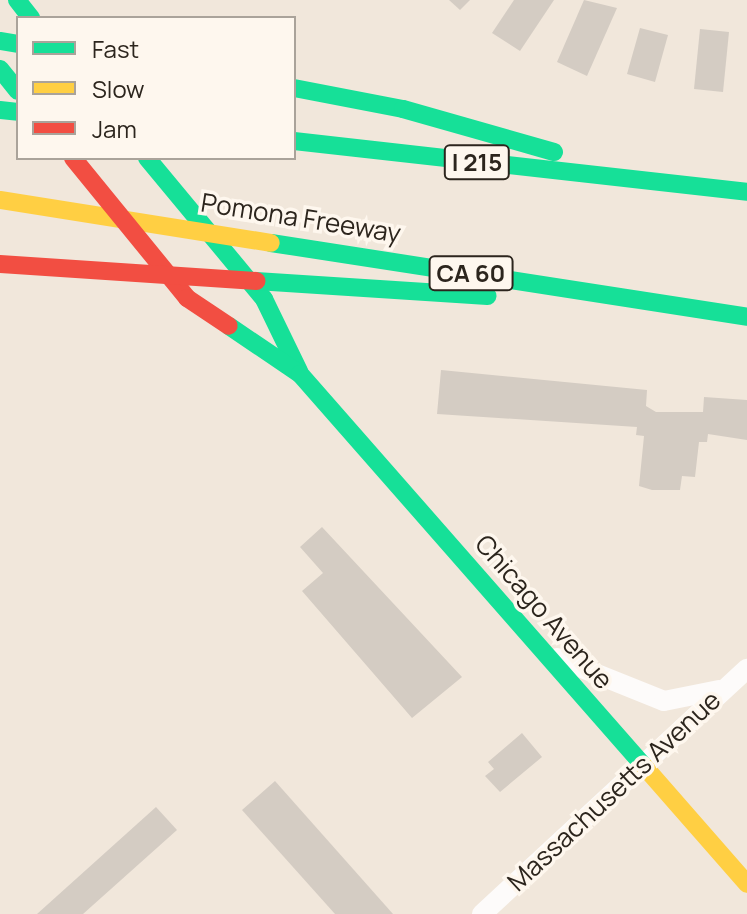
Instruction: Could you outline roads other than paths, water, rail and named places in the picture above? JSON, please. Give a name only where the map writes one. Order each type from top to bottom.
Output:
[{"type":"main road","points":[[17,0],[29,16]]},
{"type":"main road","points":[[0,69],[16,89]]},
{"type":"main road","points":[[296,88],[403,109],[661,182]]},
{"type":"main road","name":"I 215","points":[[296,141],[747,192]]},
{"type":"main road","name":"Chicago Avenue","points":[[75,160],[187,298],[300,374],[747,884]]},
{"type":"main road","name":"Chicago Avenue","points":[[149,160],[264,299],[300,374]]},
{"type":"main road","name":"Pomona Freeway","points":[[0,200],[303,242],[639,303]]},
{"type":"main road","points":[[0,264],[315,287],[639,303],[747,317]]},
{"type":"street","points":[[545,653],[664,701],[723,689]]},
{"type":"street","name":"Massachusetts Avenue","points":[[482,914],[640,762],[747,669]]}]
